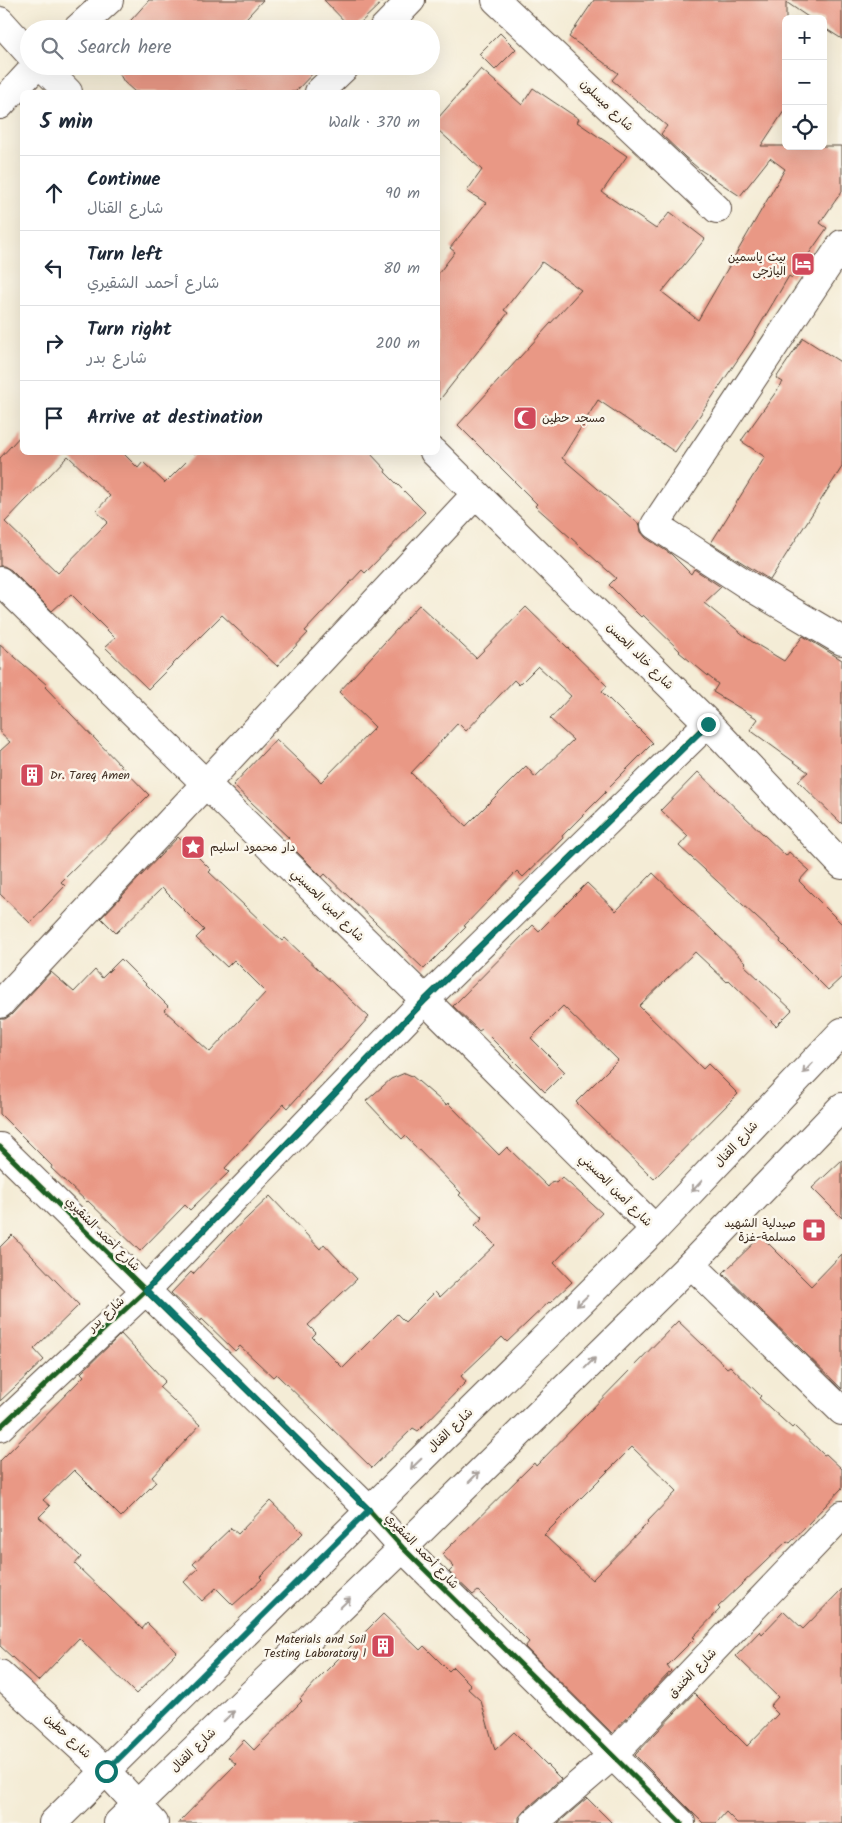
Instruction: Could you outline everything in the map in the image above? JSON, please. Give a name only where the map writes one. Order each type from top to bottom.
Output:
[{"type":"street","points":[[87,20],[108,0]]},
{"type":"street","points":[[392,20],[411,0]]},
{"type":"street","name":"شارع ميسلون","points":[[496,0],[717,209]]},
{"type":"street","points":[[0,22],[20,43]]},
{"type":"street","points":[[0,105],[28,75]]},
{"type":"street","points":[[51,75],[66,90]]},
{"type":"street","points":[[322,90],[337,75]]},
{"type":"street","points":[[842,244],[655,525],[750,586],[842,641]]},
{"type":"street","name":"شارع خالد الحسن","points":[[437,455],[708,724],[842,865]]},
{"type":"street","points":[[0,1004],[476,494]]},
{"type":"street","name":"شارع أمين الحسيني","points":[[0,581],[655,1229]]},
{"type":"street","name":"شارع بدر","points":[[0,1427],[146,1290],[425,1000],[708,724]]},
{"type":"street","name":"شارع القنال","points":[[53,1823],[655,1229],[842,1032]]},
{"type":"street","name":"شارع القنال","points":[[136,1817],[403,1548],[691,1264],[842,1107]]},
{"type":"street","name":"شارع أحمد الشقيري","points":[[0,1147],[369,1510],[403,1548],[681,1823]]},
{"type":"street","points":[[691,1264],[842,1411]]},
{"type":"street","name":"شارع الخندق","points":[[534,1823],[613,1755],[842,1515]]},
{"type":"street","name":"شارع حطين","points":[[0,1674],[106,1771],[136,1817]]},
{"type":"building","points":[[149,0],[263,0],[244,20],[131,20]]},
{"type":"building","points":[[324,0],[384,0],[363,20],[343,20]]},
{"type":"building","points":[[594,0],[842,0],[842,39],[827,30],[827,15],[805,15],[786,2],[786,15],[782,15],[782,114],[761,146],[782,146],[782,150],[827,150],[827,146],[842,146],[842,191],[820,223],[827,228],[792,278],[789,276],[751,340],[675,452],[598,400],[562,458],[640,525],[641,532],[646,538],[671,554],[691,574],[694,569],[721,587],[704,603],[751,641],[784,661],[803,636],[842,660],[842,824],[798,781],[808,772],[750,730],[758,719],[713,692],[718,684],[679,652],[643,615],[641,617],[609,585],[616,578],[535,506],[537,504],[458,425],[581,290],[542,262],[504,310],[508,313],[440,399],[440,271],[455,252],[450,248],[486,203],[467,191],[482,170],[440,132],[440,116],[481,69],[522,105],[533,88],[579,119],[577,122],[627,156],[602,192],[656,229],[670,212],[705,239],[662,292],[698,320],[785,169],[770,158],[740,196],[699,169],[661,134],[667,126],[612,80],[618,73],[569,37]]},
{"type":"building","points":[[500,33],[516,49],[495,70],[479,54]]},
{"type":"building","points":[[120,75],[311,75],[297,90],[133,90],[124,82]]},
{"type":"building","points":[[803,338],[842,363],[842,467],[770,580],[711,543],[765,457],[741,441],[783,382],[776,378]]},
{"type":"building","points":[[20,436],[20,455],[125,455],[138,468],[143,462],[165,483],[193,455],[372,455],[386,470],[385,472],[425,512],[365,573],[362,570],[305,631],[308,633],[277,666],[222,615],[148,689],[105,647],[115,638],[71,594],[52,611],[11,570],[0,566],[0,458]],"holes":[[[68,456],[110,496],[96,511],[108,522],[58,573],[5,522]]]},
{"type":"building","points":[[419,605],[476,658],[526,607],[607,686],[602,692],[653,743],[562,836],[563,838],[523,877],[517,871],[464,926],[466,927],[424,969],[325,874],[322,877],[286,841],[289,838],[233,785],[276,739],[321,782],[375,727],[339,692]],"holes":[[[538,666],[571,696],[550,719],[573,740],[535,777],[526,766],[466,826],[411,773],[458,723],[466,731],[514,680],[519,685]]]},
{"type":"building","points":[[0,644],[47,685],[45,687],[149,795],[61,882],[65,886],[30,923],[0,894],[0,751],[10,742],[0,733]]},
{"type":"building","points":[[698,772],[786,856],[789,852],[809,870],[799,881],[842,924],[842,977],[828,990],[780,942],[781,940],[679,846],[688,836],[661,810]]},
{"type":"building","points":[[178,837],[211,870],[209,872],[282,941],[285,938],[369,1017],[288,1108],[284,1104],[225,1168],[229,1172],[190,1210],[185,1205],[140,1251],[51,1168],[52,1166],[0,1114],[0,1019],[5,1019],[11,1015],[51,972],[74,992],[95,970],[102,978],[121,959],[168,1006],[164,1010],[210,1052],[266,992],[234,960],[227,967],[196,938],[204,930],[162,888],[116,933],[101,918]]},
{"type":"building","points":[[653,873],[746,963],[744,965],[792,1010],[776,1026],[729,980],[727,982],[695,952],[639,1006],[703,1069],[708,1064],[738,1094],[654,1179],[576,1102],[618,1060],[563,1006],[531,1038],[565,1072],[545,1092],[482,1029],[479,1031],[453,1006],[533,925],[539,931],[587,883],[616,911]]},
{"type":"building","points":[[405,1073],[412,1076],[446,1105],[448,1103],[499,1155],[507,1147],[548,1187],[553,1181],[556,1183],[562,1177],[602,1213],[554,1263],[572,1282],[507,1342],[502,1337],[461,1376],[466,1382],[418,1431],[413,1428],[372,1468],[276,1374],[273,1377],[240,1346],[235,1351],[202,1319],[201,1321],[171,1293],[191,1272],[193,1274],[228,1236],[270,1196],[320,1249],[324,1244],[357,1279],[308,1325],[316,1333],[312,1337],[343,1368],[397,1314],[405,1322],[435,1292],[440,1297],[495,1245],[475,1225],[483,1218],[459,1195],[461,1193],[405,1136],[402,1139],[366,1101],[391,1079]]},
{"type":"building","points":[[842,1160],[842,1218],[812,1188]]},
{"type":"building","points":[[12,1235],[79,1305],[34,1349],[44,1360],[0,1401],[0,1247]]},
{"type":"building","points":[[761,1236],[811,1286],[842,1254],[842,1389],[723,1273]]},
{"type":"building","points":[[678,1321],[727,1368],[730,1366],[761,1396],[759,1398],[792,1428],[794,1426],[824,1455],[826,1454],[842,1469],[842,1488],[790,1543],[787,1541],[718,1607],[720,1609],[693,1637],[695,1638],[667,1666],[671,1671],[612,1733],[525,1647],[529,1642],[478,1591],[473,1595],[449,1572],[454,1567],[442,1554],[534,1463],[536,1466]],"holes":[[[632,1447],[677,1491],[592,1580],[544,1535]]]},
{"type":"building","points":[[121,1334],[165,1381],[159,1387],[200,1425],[152,1477],[156,1482],[121,1517],[74,1470],[43,1500],[50,1506],[39,1517],[81,1557],[75,1564],[142,1629],[147,1623],[177,1652],[136,1694],[79,1638],[38,1681],[0,1646],[0,1461],[84,1376],[81,1373]]},
{"type":"building","points":[[270,1501],[303,1533],[260,1577],[262,1579],[233,1605],[216,1588],[202,1601],[184,1582],[198,1569],[193,1564],[231,1528],[238,1534]]},
{"type":"building","points":[[842,1589],[842,1823],[737,1823],[726,1812],[716,1823],[703,1823],[635,1755],[694,1693],[747,1746],[778,1714],[770,1706],[778,1697],[736,1656],[760,1631],[762,1634],[784,1611],[803,1629]]},
{"type":"building","points":[[383,1614],[420,1650],[424,1646],[449,1671],[453,1667],[471,1685],[468,1689],[481,1701],[495,1750],[514,1732],[561,1779],[524,1811],[519,1817],[519,1823],[178,1823],[236,1764],[228,1757],[244,1740],[254,1750],[302,1701],[300,1699],[317,1680]]},
{"type":"building","points":[[587,1798],[612,1823],[558,1823]]},
{"type":"cycle path","points":[[0,1427],[146,1290],[425,1000],[708,723]]},
{"type":"cycle path","points":[[0,1147],[369,1510],[403,1548],[681,1823]]},
{"type":"place","name":"بيت ياسمين اليازجى","points":[[803,264]]},
{"type":"place","name":"مسجد حطين","points":[[525,418]]},
{"type":"place","name":"Dr. Tareq Amen","points":[[32,775]]},
{"type":"place","name":"دار محمود اسليم","points":[[193,847]]},
{"type":"place","name":"صيدلية الشهيد مسلمة-غزة","points":[[814,1230]]},
{"type":"place","name":"Materials and Soil Testing Laboratory l","points":[[383,1646]]},
{"type":"route","points":[[106,1771],[369,1510],[146,1290],[425,1000],[708,724]]}]
